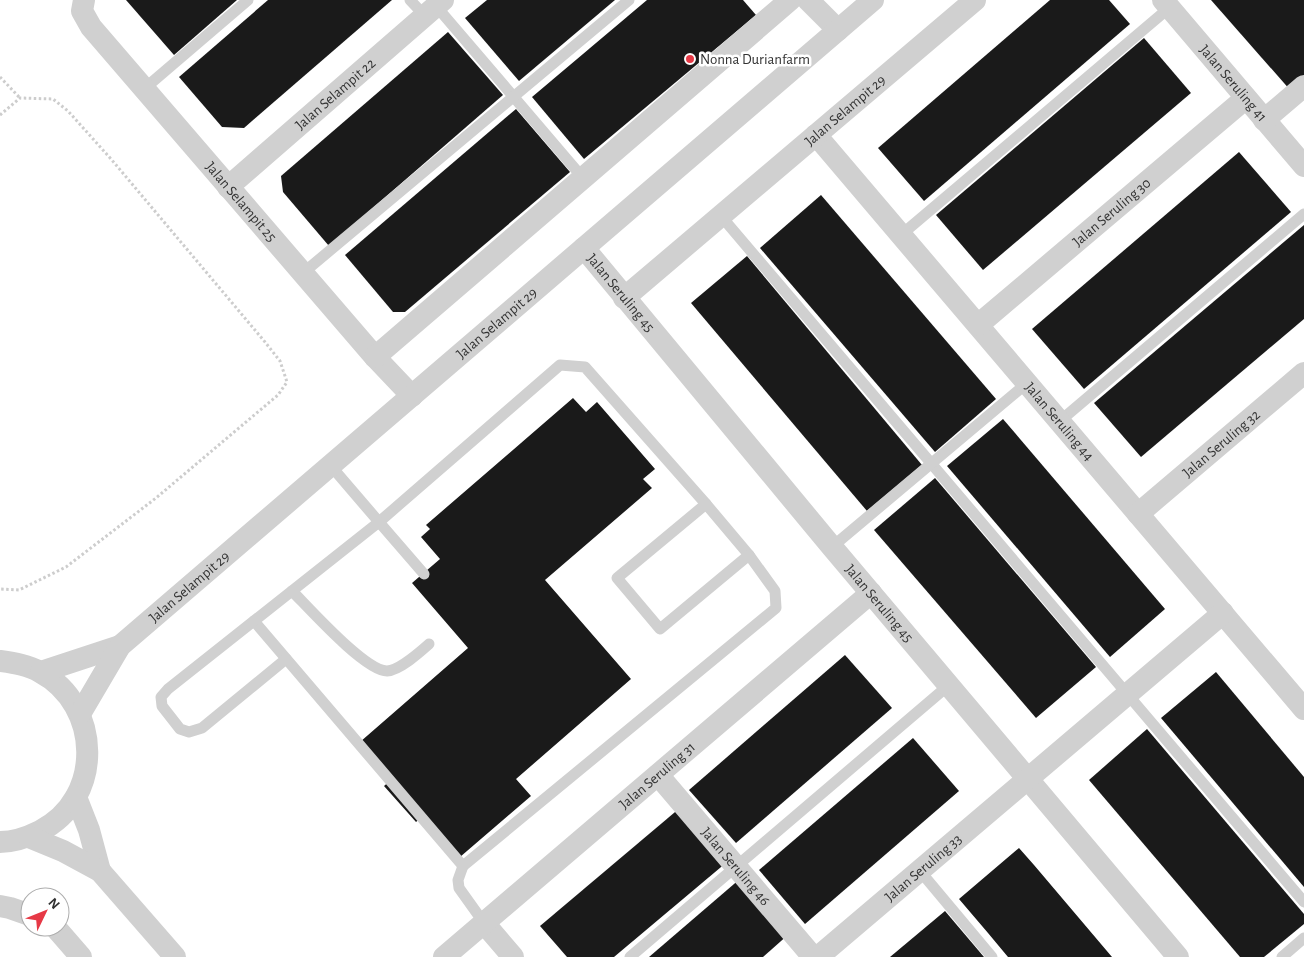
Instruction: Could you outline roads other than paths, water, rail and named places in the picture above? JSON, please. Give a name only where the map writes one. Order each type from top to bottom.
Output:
[{"type":"street","name":"Jalan Selampit 25","points":[[84,0],[82,11],[91,27],[228,187],[412,396]]},
{"type":"street","points":[[376,357],[790,0]]},
{"type":"street","points":[[808,0],[838,30]]},
{"type":"street","name":"Jalan Selampit 29","points":[[80,714],[120,646],[873,0]]},
{"type":"street","name":"Jalan Selampit 29","points":[[624,298],[975,0]]},
{"type":"street","name":"Jalan Seruling 41","points":[[1166,4],[1304,166]]},
{"type":"street","name":"Jalan Selampit 22","points":[[228,187],[429,6]]},
{"type":"street","points":[[1264,120],[1304,86]]},
{"type":"street","name":"Jalan Seruling 30","points":[[978,325],[1246,98]]},
{"type":"street","name":"Jalan Seruling 44","points":[[816,135],[1304,709]]},
{"type":"street","name":"Jalan Seruling 45","points":[[584,248],[832,547],[1178,957]]},
{"type":"street","name":"Jalan Seruling 32","points":[[1138,514],[1304,373]]},
{"type":"street","name":"Jalan Seruling 31","points":[[444,957],[871,593]]},
{"type":"street","name":"Jalan Seruling 33","points":[[824,955],[1028,778],[1223,614]]},
{"type":"street","name":"Jalan Selampit 29","points":[[41,672],[120,646]]},
{"type":"street","points":[[0,661],[20,664],[41,672],[64,690],[80,714],[88,742],[86,771],[76,797],[64,814],[47,827],[29,837],[0,842]]},
{"type":"street","name":"Jalan Seruling 46","points":[[658,775],[737,867],[824,955]]},
{"type":"street","points":[[76,797],[89,830],[100,871]]},
{"type":"street","points":[[29,837],[63,851],[100,871],[175,957]]},
{"type":"street","points":[[0,906],[20,912]]},
{"type":"street","points":[[484,923],[512,957]]},
{"type":"street","points":[[64,937],[81,957]]},
{"type":"lane","points":[[144,89],[248,0]]},
{"type":"lane","points":[[303,273],[629,0]]},
{"type":"lane","points":[[901,235],[1166,4]]},
{"type":"lane","points":[[429,6],[514,97],[583,178]]},
{"type":"lane","points":[[1060,422],[1304,214]]},
{"type":"lane","points":[[721,216],[1304,902]]},
{"type":"lane","points":[[286,658],[202,728],[189,732],[180,729],[162,706],[161,697],[168,689],[379,522],[560,365],[585,366],[749,555],[775,591],[776,608],[463,866],[458,880],[459,888],[484,923]]},
{"type":"lane","points":[[832,547],[1027,383]]},
{"type":"lane","points":[[331,466],[424,574]]},
{"type":"lane","points":[[706,504],[617,578],[660,629],[749,555]]},
{"type":"lane","points":[[292,591],[360,657],[374,668],[388,671],[413,658],[429,644]]},
{"type":"lane","points":[[254,621],[463,866]]},
{"type":"lane","points":[[630,957],[949,685]]},
{"type":"lane","points":[[920,871],[992,957]]},
{"type":"lane","points":[[1282,957],[1304,938]]},
{"type":"place","name":"Nonna Durianfarm","points":[[690,59]]}]
